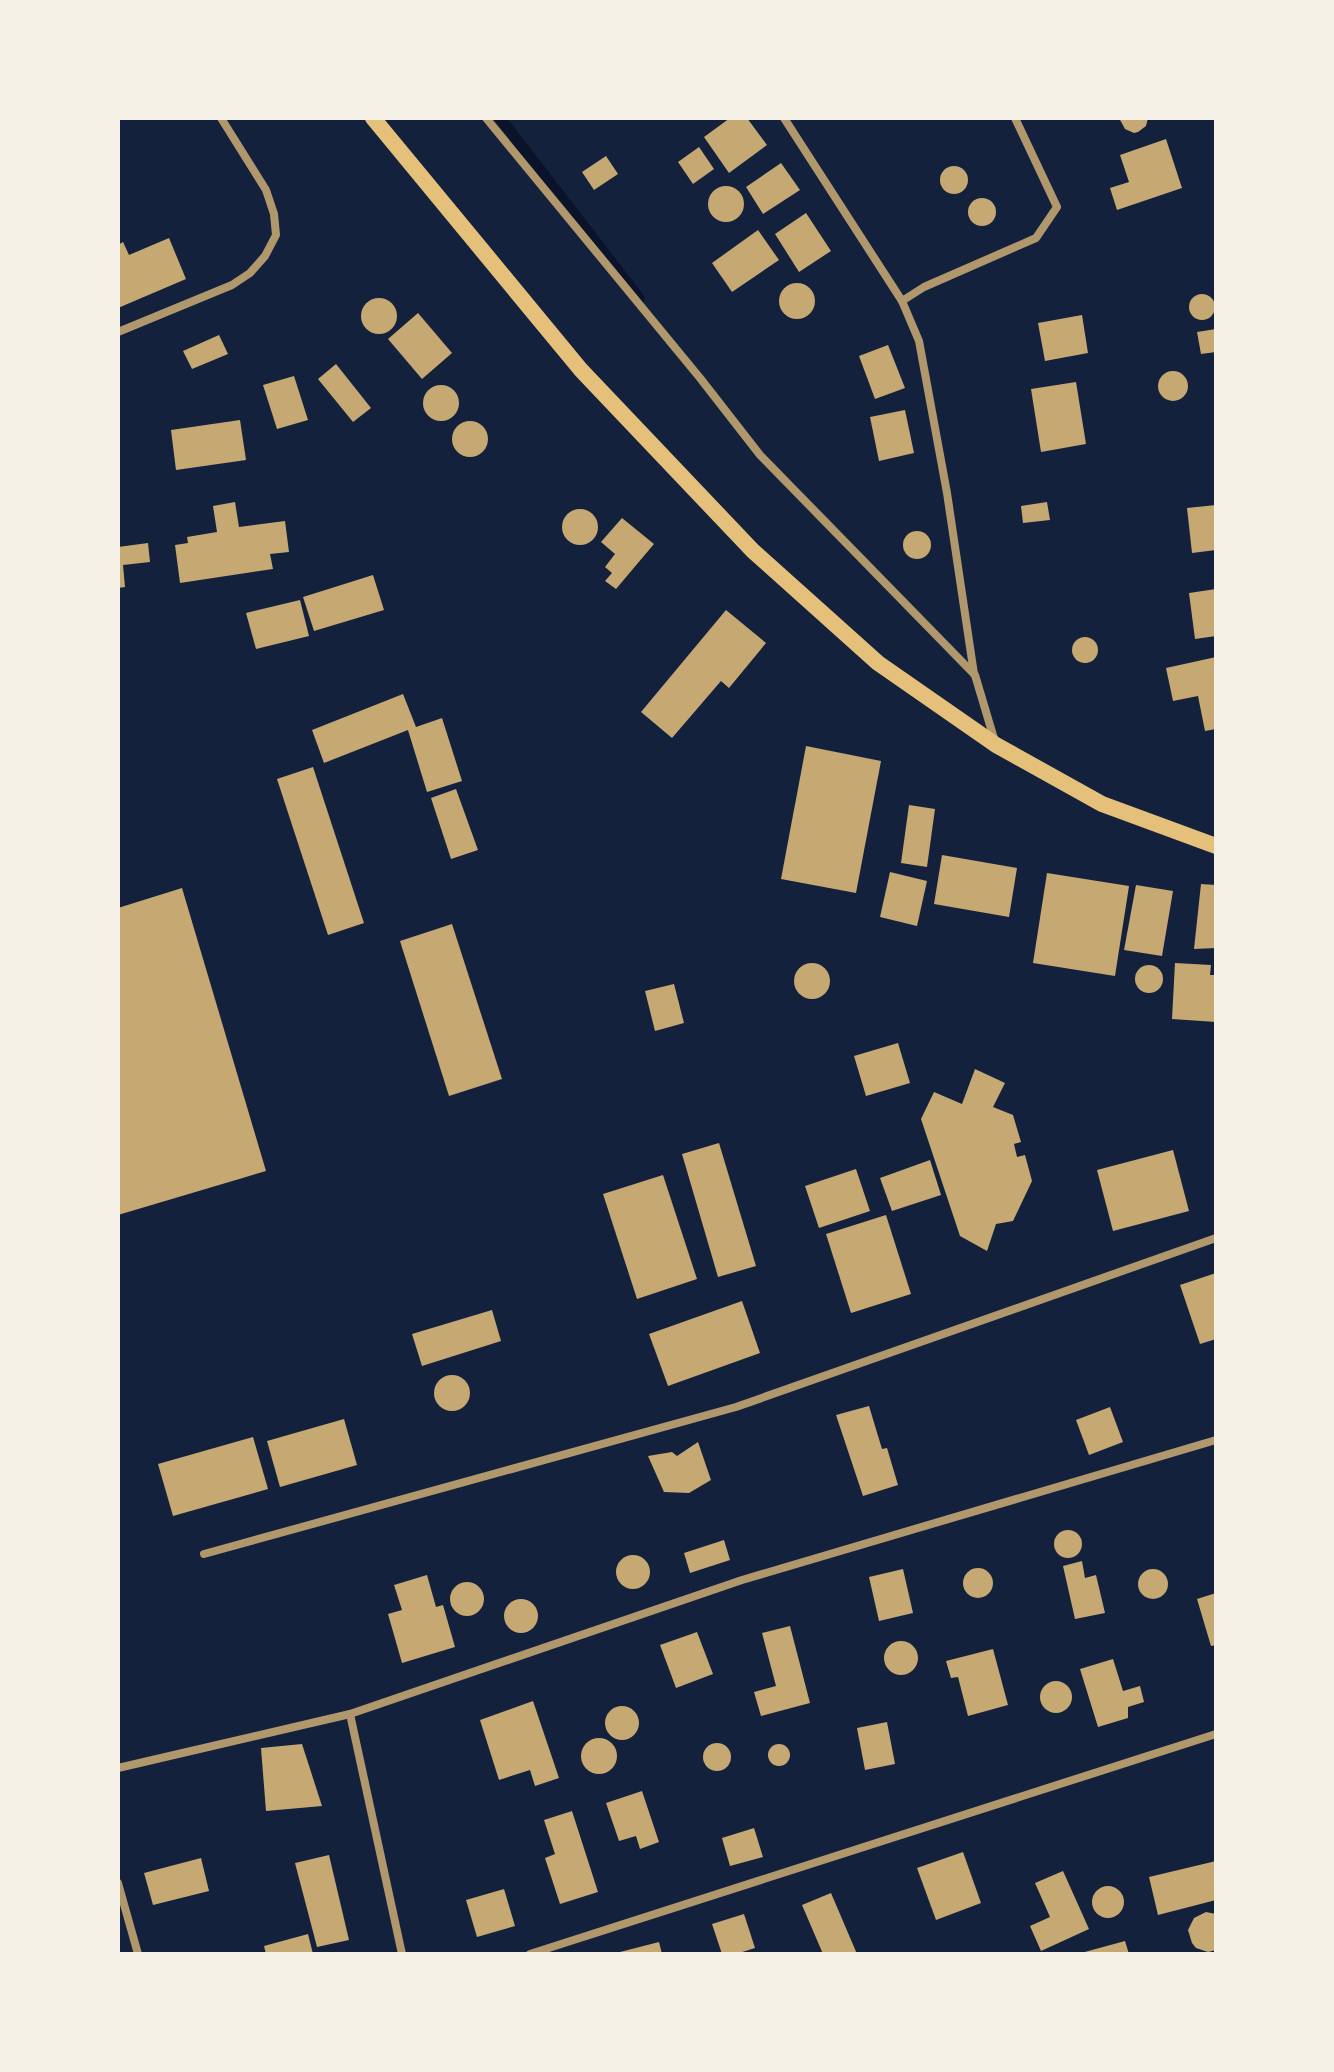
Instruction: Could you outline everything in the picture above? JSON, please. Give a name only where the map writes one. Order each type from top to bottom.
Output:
[{"type":"main road","points":[[373,118],[581,370],[753,551],[878,663],[996,745],[1102,804],[1216,846]]},
{"type":"street","points":[[118,332],[232,285],[250,273],[265,256],[276,235],[274,214],[266,190],[221,118]]},
{"type":"street","points":[[486,118],[760,455],[975,675]]},
{"type":"street","points":[[784,118],[902,301],[919,341],[947,493],[975,675],[996,745]]},
{"type":"street","points":[[902,301],[924,287],[1036,238],[1057,207],[1015,118]]},
{"type":"street","points":[[204,1554],[736,1407],[1216,1238]]},
{"type":"street","points":[[118,1768],[350,1714],[742,1580],[1216,1440]]},
{"type":"street","points":[[350,1714],[402,1954]]},
{"type":"street","points":[[530,1954],[1216,1734]]},
{"type":"street","points":[[118,1883],[138,1954]]},
{"type":"building","points":[[730,118],[747,118],[767,145],[729,173],[704,137]]},
{"type":"building","points":[[1119,118],[1148,118],[1146,126],[1134,133],[1125,129]]},
{"type":"building","points":[[1166,139],[1182,188],[1117,210],[1110,188],[1129,182],[1120,155]]},
{"type":"building","points":[[699,147],[714,169],[693,184],[678,162]]},
{"type":"building","points":[[606,156],[618,174],[594,190],[582,172]]},
{"type":"building","points":[[781,163],[800,190],[763,214],[746,187]]},
{"type":"building","points":[[954,166],[964,170],[968,180],[964,190],[954,194],[944,190],[940,180],[944,170]]},
{"type":"building","points":[[726,186],[739,191],[744,204],[739,217],[726,222],[713,217],[708,204],[713,191]]},
{"type":"building","points":[[982,198],[992,202],[996,212],[992,222],[982,226],[972,222],[968,212],[972,202]]},
{"type":"building","points":[[806,213],[831,251],[799,272],[775,234]]},
{"type":"building","points":[[758,230],[779,260],[732,292],[712,263]]},
{"type":"building","points":[[169,238],[186,279],[118,308],[118,245],[123,242],[129,255]]},
{"type":"building","points":[[797,283],[810,288],[815,301],[810,314],[797,319],[784,314],[779,301],[784,288]]},
{"type":"building","points":[[1202,294],[1211,298],[1215,307],[1211,316],[1202,320],[1193,316],[1189,307],[1193,298]]},
{"type":"building","points":[[379,298],[391,304],[397,316],[391,328],[379,334],[367,328],[361,316],[367,304]]},
{"type":"building","points":[[418,313],[452,353],[422,379],[388,339]]},
{"type":"building","points":[[1082,315],[1088,353],[1045,361],[1038,323]]},
{"type":"building","points":[[1216,329],[1216,352],[1201,354],[1197,332]]},
{"type":"building","points":[[219,335],[228,354],[192,369],[183,351]]},
{"type":"building","points":[[888,345],[905,388],[875,399],[859,356]]},
{"type":"building","points":[[336,364],[371,408],[353,422],[318,379]]},
{"type":"building","points":[[1173,371],[1184,375],[1188,386],[1184,397],[1173,401],[1162,397],[1158,386],[1162,375]]},
{"type":"building","points":[[294,376],[308,420],[277,429],[263,385]]},
{"type":"building","points":[[1076,382],[1086,444],[1041,452],[1031,389]]},
{"type":"building","points":[[441,385],[453,391],[459,403],[453,415],[441,421],[429,415],[423,403],[429,391]]},
{"type":"building","points":[[905,410],[914,453],[879,461],[870,417]]},
{"type":"building","points":[[240,420],[246,460],[176,470],[171,430]]},
{"type":"building","points":[[470,421],[482,427],[488,439],[482,451],[470,457],[458,451],[452,439],[458,427]]},
{"type":"building","points":[[235,502],[239,527],[285,521],[289,552],[270,554],[273,569],[180,583],[175,545],[188,543],[187,537],[217,532],[213,506]]},
{"type":"building","points":[[1047,502],[1050,520],[1023,523],[1021,506]]},
{"type":"building","points":[[1216,505],[1216,550],[1192,553],[1187,508]]},
{"type":"building","points":[[580,509],[593,514],[598,527],[593,540],[580,545],[567,540],[562,527],[567,514]]},
{"type":"building","points":[[622,518],[654,544],[616,589],[605,581],[612,573],[605,567],[615,554],[601,542]]},
{"type":"building","points":[[917,531],[927,535],[931,545],[927,555],[917,559],[907,555],[903,545],[907,535]]},
{"type":"building","points":[[148,543],[150,562],[123,565],[125,587],[118,588],[118,547]]},
{"type":"building","points":[[373,575],[384,610],[314,631],[303,597]]},
{"type":"building","points":[[1216,589],[1216,636],[1195,639],[1189,593]]},
{"type":"building","points":[[300,600],[309,636],[256,649],[246,613]]},
{"type":"building","points":[[726,610],[766,643],[729,688],[721,681],[672,738],[641,712]]},
{"type":"building","points":[[1085,637],[1094,641],[1098,650],[1094,659],[1085,663],[1076,659],[1072,650],[1076,641]]},
{"type":"building","points":[[1216,657],[1216,729],[1205,731],[1198,696],[1173,701],[1166,668]]},
{"type":"building","points":[[403,694],[416,727],[442,718],[462,781],[427,792],[408,730],[324,763],[312,730]]},
{"type":"building","points":[[806,746],[881,761],[856,893],[781,879]]},
{"type":"building","points":[[313,767],[364,923],[328,935],[277,779]]},
{"type":"building","points":[[456,789],[478,850],[451,859],[431,798]]},
{"type":"building","points":[[909,805],[935,809],[927,867],[901,863]]},
{"type":"building","points":[[942,855],[1017,868],[1009,917],[934,904]]},
{"type":"building","points":[[890,872],[927,881],[917,926],[880,917]]},
{"type":"building","points":[[1047,873],[1129,886],[1115,976],[1033,963]]},
{"type":"building","points":[[1201,884],[1216,885],[1216,948],[1194,949]]},
{"type":"building","points":[[1136,885],[1173,891],[1162,956],[1124,950]]},
{"type":"building","points":[[182,888],[266,1171],[118,1215],[118,908]]},
{"type":"building","points":[[452,924],[502,1079],[449,1096],[400,941]]},
{"type":"building","points":[[812,963],[825,968],[830,981],[825,994],[812,999],[799,994],[794,981],[799,968]]},
{"type":"building","points":[[1175,963],[1211,965],[1210,975],[1216,975],[1216,1022],[1172,1019]]},
{"type":"building","points":[[1149,965],[1159,969],[1163,979],[1159,989],[1149,993],[1139,989],[1135,979],[1139,969]]},
{"type":"building","points":[[674,984],[684,1023],[655,1031],[645,991]]},
{"type":"building","points":[[898,1043],[910,1083],[866,1096],[854,1056]]},
{"type":"building","points":[[975,1069],[1005,1083],[993,1107],[1013,1115],[1021,1142],[1014,1144],[1017,1157],[1025,1155],[1032,1181],[1013,1221],[996,1224],[987,1251],[960,1236],[921,1119],[934,1092],[962,1104]]},
{"type":"building","points":[[719,1143],[756,1266],[718,1277],[682,1154]]},
{"type":"building","points":[[1173,1150],[1189,1211],[1113,1231],[1097,1170]]},
{"type":"building","points":[[930,1160],[941,1195],[892,1211],[880,1178]]},
{"type":"building","points":[[856,1169],[870,1211],[819,1228],[805,1186]]},
{"type":"building","points":[[663,1175],[697,1279],[637,1299],[603,1194]]},
{"type":"building","points":[[886,1215],[911,1294],[851,1313],[826,1234]]},
{"type":"building","points":[[1216,1273],[1216,1339],[1200,1344],[1180,1285]]},
{"type":"building","points":[[742,1301],[760,1353],[668,1386],[649,1334]]},
{"type":"building","points":[[492,1310],[501,1341],[422,1366],[412,1334]]},
{"type":"building","points":[[452,1375],[465,1380],[470,1393],[465,1406],[452,1411],[439,1406],[434,1393],[439,1380]]},
{"type":"building","points":[[869,1406],[882,1449],[887,1448],[898,1485],[863,1496],[836,1415]]},
{"type":"building","points":[[1110,1407],[1123,1442],[1089,1455],[1076,1420]]},
{"type":"building","points":[[344,1419],[357,1465],[280,1487],[267,1441]]},
{"type":"building","points":[[253,1437],[268,1489],[173,1516],[158,1464]]},
{"type":"building","points":[[698,1442],[711,1480],[689,1493],[664,1492],[648,1456],[672,1452],[677,1456]]},
{"type":"building","points":[[1068,1530],[1078,1534],[1082,1544],[1078,1554],[1068,1558],[1058,1554],[1054,1544],[1058,1534]]},
{"type":"building","points":[[724,1540],[730,1560],[690,1573],[684,1553]]},
{"type":"building","points":[[633,1555],[645,1560],[650,1572],[645,1584],[633,1589],[621,1584],[616,1572],[621,1560]]},
{"type":"building","points":[[1082,1561],[1085,1578],[1096,1575],[1105,1613],[1075,1619],[1063,1566]]},
{"type":"building","points":[[978,1568],[989,1572],[993,1583],[989,1594],[978,1598],[967,1594],[963,1583],[967,1572]]},
{"type":"building","points":[[903,1569],[913,1613],[879,1621],[869,1577]]},
{"type":"building","points":[[1153,1569],[1164,1573],[1168,1584],[1164,1595],[1153,1599],[1142,1595],[1138,1584],[1142,1573]]},
{"type":"building","points":[[427,1575],[436,1607],[443,1605],[455,1647],[402,1663],[388,1614],[402,1610],[394,1585]]},
{"type":"building","points":[[467,1582],[479,1587],[484,1599],[479,1611],[467,1616],[455,1611],[450,1599],[455,1587]]},
{"type":"building","points":[[1216,1593],[1216,1645],[1211,1646],[1197,1599]]},
{"type":"building","points":[[521,1599],[533,1604],[538,1616],[533,1628],[521,1633],[509,1628],[504,1616],[509,1604]]},
{"type":"building","points":[[790,1626],[810,1703],[761,1716],[754,1692],[776,1686],[762,1633]]},
{"type":"building","points":[[697,1632],[713,1674],[676,1688],[660,1645]]},
{"type":"building","points":[[901,1641],[913,1646],[918,1658],[913,1670],[901,1675],[889,1670],[884,1658],[889,1646]]},
{"type":"building","points":[[993,1649],[1008,1705],[968,1716],[958,1677],[951,1678],[946,1661]]},
{"type":"building","points":[[1113,1659],[1123,1691],[1140,1686],[1144,1702],[1128,1707],[1128,1718],[1098,1727],[1080,1669]]},
{"type":"building","points":[[1056,1681],[1067,1686],[1072,1697],[1067,1708],[1056,1713],[1045,1708],[1040,1697],[1045,1686]]},
{"type":"building","points":[[533,1701],[559,1778],[535,1786],[530,1770],[499,1780],[480,1720]]},
{"type":"building","points":[[622,1706],[634,1711],[639,1723],[634,1735],[622,1740],[610,1735],[605,1723],[610,1711]]},
{"type":"building","points":[[887,1722],[895,1764],[865,1770],[857,1728]]},
{"type":"building","points":[[599,1738],[612,1743],[617,1756],[612,1769],[599,1774],[586,1769],[581,1756],[586,1743]]},
{"type":"building","points":[[717,1743],[727,1747],[731,1757],[727,1767],[717,1771],[707,1767],[703,1757],[707,1747]]},
{"type":"building","points":[[302,1744],[322,1806],[266,1811],[261,1748]]},
{"type":"building","points":[[779,1744],[787,1747],[790,1755],[787,1763],[779,1766],[771,1763],[768,1755],[771,1747]]},
{"type":"building","points":[[642,1791],[659,1842],[640,1849],[636,1836],[619,1841],[606,1803]]},
{"type":"building","points":[[572,1811],[598,1892],[560,1904],[545,1858],[555,1854],[544,1820]]},
{"type":"building","points":[[754,1828],[763,1857],[730,1866],[722,1838]]},
{"type":"building","points":[[963,1852],[981,1903],[936,1920],[917,1868]]},
{"type":"building","points":[[329,1855],[349,1940],[317,1947],[295,1863]]},
{"type":"building","points":[[201,1858],[209,1891],[153,1905],[144,1873]]},
{"type":"building","points":[[1216,1861],[1216,1900],[1158,1915],[1149,1877]]},
{"type":"building","points":[[1063,1871],[1089,1929],[1041,1951],[1030,1926],[1050,1917],[1035,1883]]},
{"type":"building","points":[[1108,1886],[1120,1890],[1124,1902],[1120,1914],[1108,1918],[1096,1914],[1092,1902],[1096,1890]]},
{"type":"building","points":[[504,1889],[515,1926],[477,1937],[466,1900]]},
{"type":"building","points":[[831,1893],[857,1954],[823,1954],[802,1905]]},
{"type":"building","points":[[1206,1912],[1216,1914],[1216,1950],[1208,1952],[1196,1948],[1188,1930],[1194,1918]]},
{"type":"building","points":[[744,1914],[755,1948],[736,1954],[722,1954],[712,1924]]},
{"type":"building","points":[[308,1934],[313,1954],[266,1954],[264,1946]]},
{"type":"building","points":[[1125,1941],[1129,1954],[1081,1954],[1081,1953]]},
{"type":"building","points":[[659,1942],[662,1954],[616,1954],[616,1953]]},
{"type":"waterway","points":[[500,118],[639,298]]}]
